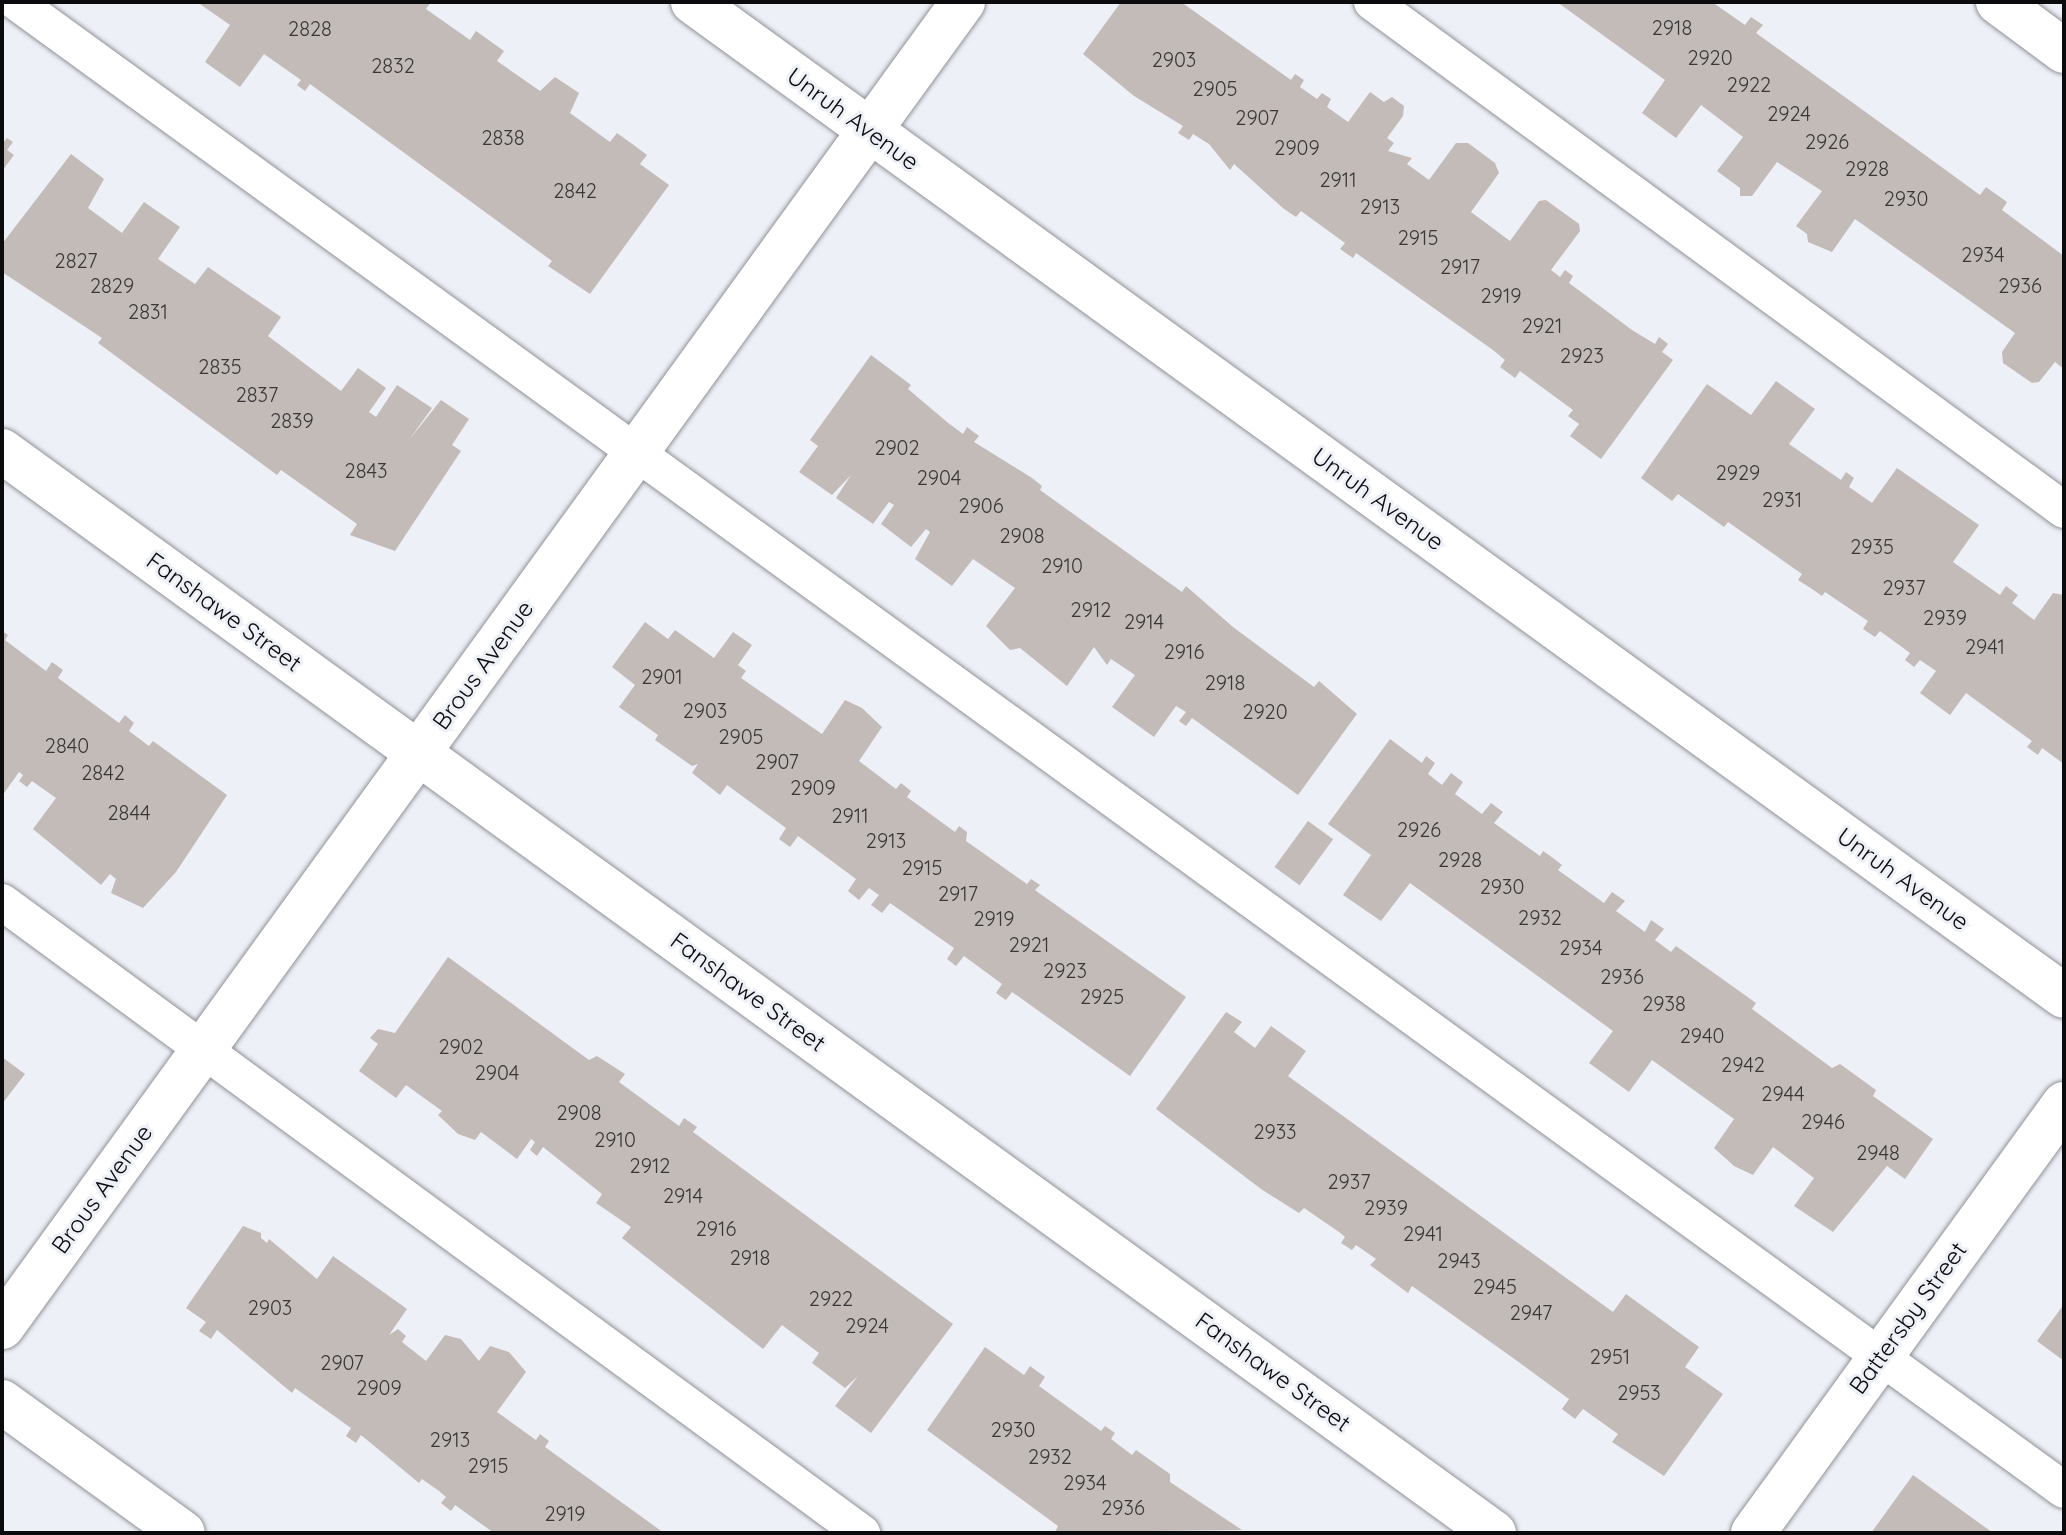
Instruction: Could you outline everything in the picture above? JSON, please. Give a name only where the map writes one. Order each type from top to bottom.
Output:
[{"type":"street","name":"Unruh Avenue","points":[[693,2],[2064,996]]},
{"type":"street","name":"Brous Avenue","points":[[2,1327],[638,455],[963,2]]},
{"type":"street","points":[[1998,2],[2064,51]]},
{"type":"street","name":"Fanshawe Street","points":[[2,451],[1494,1533]]},
{"type":"street","name":"Battersby Street","points":[[1753,1533],[2064,1104]]},
{"type":"street","points":[[2,1402],[183,1533]]},
{"type":"lane","points":[[16,2],[1879,1359],[2064,1490]]},
{"type":"lane","points":[[1372,2],[2064,510]]},
{"type":"lane","points":[[2,902],[862,1533]]},
{"type":"building","points":[[197,2],[431,2],[426,9],[470,40],[476,31],[504,51],[497,61],[540,91],[555,77],[579,93],[570,113],[610,142],[617,133],[635,146],[647,155],[640,164],[669,185],[590,294],[548,266],[552,261],[310,84],[305,91],[297,85],[301,80],[264,54],[240,87],[205,62],[230,25]]},
{"type":"building","points":[[1121,2],[1181,2],[1291,80],[1295,74],[1304,80],[1300,87],[1317,99],[1322,93],[1331,99],[1327,107],[1348,122],[1370,92],[1384,102],[1392,97],[1404,106],[1403,116],[1387,138],[1394,143],[1388,151],[1412,158],[1407,164],[1429,180],[1456,143],[1468,143],[1495,163],[1499,173],[1471,212],[1510,241],[1539,201],[1546,200],[1579,224],[1580,231],[1551,270],[1560,277],[1565,270],[1573,276],[1569,283],[1632,330],[1655,344],[1659,337],[1668,344],[1662,352],[1673,360],[1601,459],[1570,436],[1579,424],[1568,416],[1573,410],[1520,371],[1515,378],[1500,367],[1505,360],[1493,350],[1356,253],[1353,258],[1340,249],[1345,243],[1301,211],[1296,217],[1284,209],[1234,164],[1230,170],[1209,144],[1193,134],[1189,140],[1178,133],[1183,126],[1134,96],[1083,54]]},
{"type":"building","points":[[1557,2],[1712,2],[1745,25],[1751,17],[1763,25],[1756,33],[1980,195],[1986,187],[2007,202],[2002,210],[2064,256],[2064,369],[2055,362],[2039,382],[2032,383],[2003,363],[2002,352],[2015,333],[1855,219],[1832,252],[1808,242],[1807,234],[1796,226],[1822,191],[1777,162],[1752,196],[1740,196],[1740,188],[1717,171],[1743,137],[1701,105],[1676,138],[1642,113],[1665,80]]},
{"type":"building","points":[[7,138],[13,142],[7,150],[14,155],[2,171],[2,144]]},
{"type":"building","points":[[71,154],[104,179],[88,208],[122,233],[144,202],[180,227],[158,259],[195,284],[208,267],[281,317],[268,336],[341,391],[358,368],[386,388],[369,412],[376,417],[397,385],[432,408],[409,440],[441,400],[469,419],[452,445],[461,451],[395,551],[350,535],[357,524],[281,470],[277,475],[98,343],[102,338],[2,272],[2,244]]},
{"type":"building","points":[[871,355],[911,385],[908,389],[963,434],[967,427],[979,436],[974,442],[1032,478],[1042,486],[1040,490],[1182,592],[1186,586],[1233,627],[1314,687],[1319,681],[1357,714],[1298,795],[1192,718],[1186,726],[1179,721],[1186,712],[1176,706],[1154,737],[1112,707],[1135,675],[1111,659],[1107,665],[1094,647],[1067,686],[1020,648],[1010,650],[986,626],[1015,588],[973,559],[952,586],[915,559],[930,532],[926,529],[911,547],[881,524],[894,505],[889,502],[873,524],[836,498],[851,475],[832,495],[799,472],[818,446],[810,440]]},
{"type":"building","points":[[1776,381],[1815,409],[1789,444],[1841,480],[1846,472],[1854,478],[1849,487],[1872,503],[1897,468],[1979,525],[1953,562],[2000,595],[2006,586],[2018,595],[2012,603],[2034,620],[2053,593],[2064,595],[2064,764],[2042,748],[2038,755],[2027,747],[2032,741],[1966,693],[1950,715],[1920,693],[1936,671],[1920,660],[1914,667],[1905,660],[1910,653],[1880,631],[1875,637],[1863,629],[1868,621],[1825,592],[1822,596],[1798,580],[1802,574],[1728,522],[1724,527],[1678,494],[1672,501],[1641,478],[1707,384],[1751,415]]},
{"type":"building","points":[[645,622],[668,639],[675,630],[714,658],[733,632],[752,645],[738,665],[746,671],[741,678],[822,734],[845,700],[862,708],[882,727],[859,761],[896,789],[901,783],[911,791],[907,797],[955,832],[959,826],[967,832],[966,841],[1027,884],[1031,879],[1040,885],[1035,890],[1186,997],[1130,1076],[1012,992],[1006,1000],[996,993],[1002,984],[964,956],[956,966],[947,959],[954,948],[890,903],[882,913],[871,905],[879,895],[869,888],[859,900],[848,891],[856,879],[798,836],[790,847],[779,839],[786,828],[727,785],[720,795],[692,773],[698,764],[692,766],[655,740],[658,735],[619,707],[635,685],[612,667]]},
{"type":"building","points":[[2,631],[8,635],[5,640],[46,671],[52,662],[63,670],[58,678],[119,723],[125,715],[134,723],[129,731],[149,746],[153,741],[227,795],[176,872],[143,908],[111,893],[116,879],[110,874],[101,885],[33,829],[56,798],[32,781],[27,787],[19,781],[23,775],[19,772],[2,796]]},
{"type":"building","points":[[1390,739],[1422,763],[1426,756],[1435,763],[1428,774],[1442,785],[1451,773],[1463,782],[1455,794],[1482,814],[1491,803],[1503,812],[1494,823],[1540,856],[1543,851],[1553,858],[1562,865],[1558,870],[1604,903],[1612,892],[1625,901],[1616,911],[1645,932],[1651,920],[1664,929],[1655,940],[1671,952],[1676,946],[1756,1003],[1752,1009],[1832,1068],[1840,1064],[1876,1090],[1873,1096],[1933,1139],[1905,1179],[1887,1166],[1833,1232],[1794,1206],[1814,1178],[1773,1147],[1753,1175],[1734,1166],[1714,1148],[1734,1119],[1652,1060],[1629,1092],[1589,1063],[1613,1031],[1410,883],[1381,921],[1343,895],[1371,855],[1328,824]]},
{"type":"building","points":[[1308,821],[1333,839],[1300,885],[1274,867]]},
{"type":"building","points":[[448,957],[589,1060],[597,1056],[625,1074],[619,1082],[679,1126],[684,1118],[697,1127],[693,1132],[953,1324],[871,1433],[835,1406],[858,1376],[845,1388],[812,1363],[819,1353],[782,1325],[763,1349],[622,1238],[631,1227],[596,1203],[602,1194],[543,1147],[537,1156],[530,1150],[535,1142],[531,1139],[517,1159],[481,1132],[475,1140],[458,1134],[438,1115],[442,1111],[406,1085],[396,1098],[359,1071],[378,1044],[370,1038],[378,1029],[395,1033]]},
{"type":"building","points":[[1226,1012],[1242,1022],[1234,1032],[1255,1048],[1271,1026],[1306,1051],[1288,1076],[1613,1312],[1626,1294],[1699,1347],[1685,1367],[1723,1394],[1664,1476],[1612,1442],[1618,1434],[1583,1409],[1575,1419],[1562,1409],[1569,1399],[1412,1286],[1408,1293],[1370,1265],[1376,1259],[1356,1245],[1352,1250],[1341,1243],[1345,1237],[1339,1232],[1304,1208],[1299,1213],[1261,1189],[1156,1109]]},
{"type":"building","points":[[2,1057],[25,1074],[2,1104]]},
{"type":"building","points":[[243,1226],[261,1233],[261,1238],[267,1243],[269,1239],[317,1279],[333,1256],[407,1309],[389,1335],[398,1329],[406,1336],[402,1342],[426,1361],[445,1335],[461,1339],[479,1361],[490,1346],[509,1352],[526,1372],[497,1412],[536,1440],[540,1434],[549,1441],[545,1447],[664,1533],[494,1533],[455,1505],[451,1511],[441,1503],[446,1497],[439,1491],[422,1479],[419,1483],[361,1435],[356,1443],[346,1436],[351,1428],[295,1388],[292,1393],[217,1330],[211,1339],[199,1331],[206,1322],[186,1308]]},
{"type":"building","points":[[2064,1304],[2064,1361],[2037,1341]]},
{"type":"building","points":[[985,1347],[1024,1375],[1030,1366],[1045,1377],[1039,1386],[1101,1431],[1105,1426],[1115,1433],[1111,1439],[1132,1455],[1136,1450],[1170,1474],[1170,1482],[1242,1530],[1055,1532],[1058,1526],[927,1430]]},
{"type":"building","points":[[1913,1475],[1993,1533],[1871,1533]]}]
